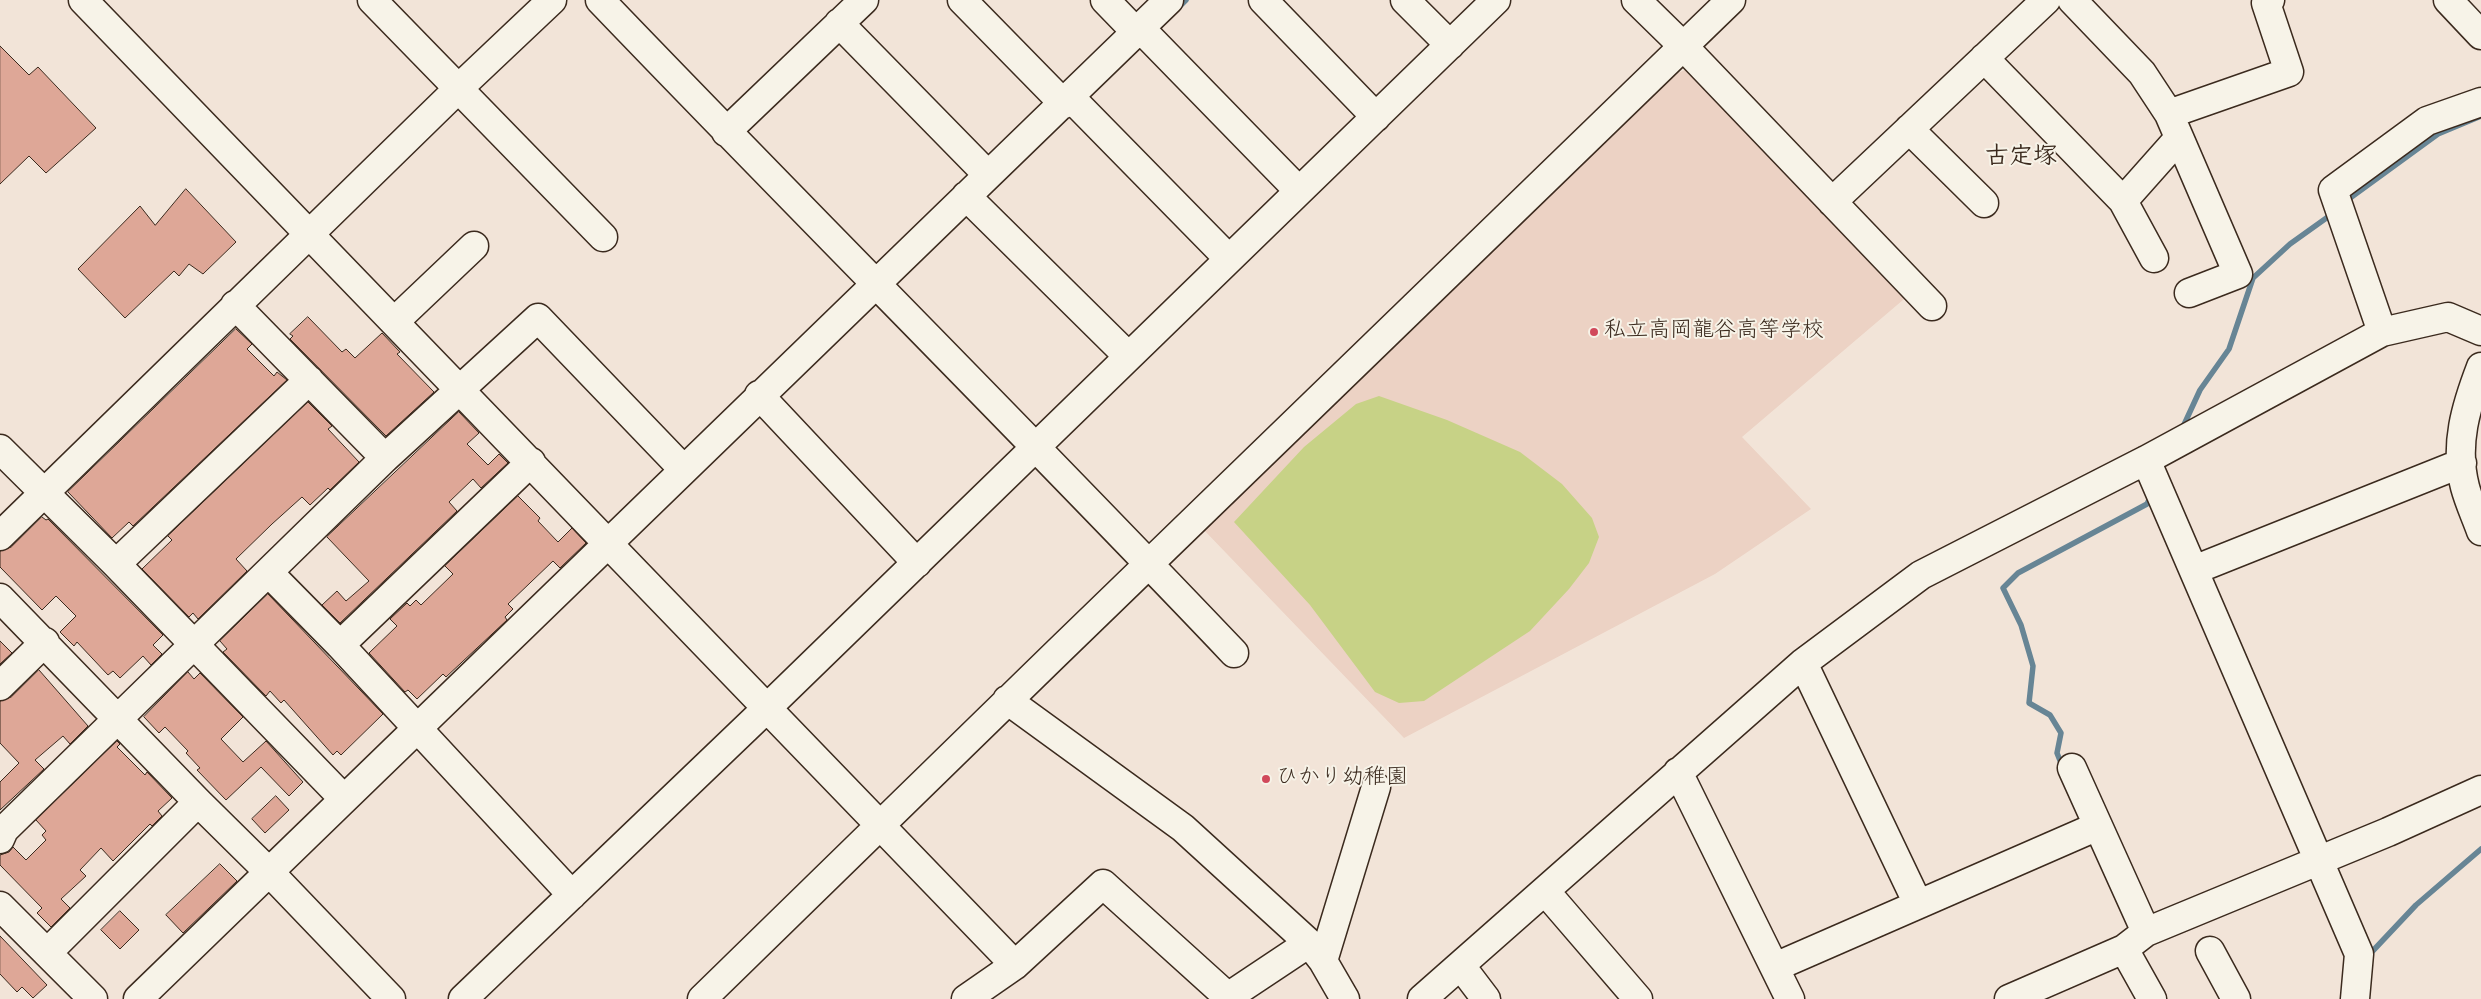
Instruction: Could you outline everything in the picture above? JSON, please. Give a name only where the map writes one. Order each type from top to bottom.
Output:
[{"type":"street","points":[[83,0],[309,236],[531,462],[881,824],[1015,965]]},
{"type":"street","points":[[372,0],[460,87],[603,237]]},
{"type":"street","points":[[0,536],[235,305],[309,236],[460,87],[552,0]]},
{"type":"street","points":[[600,0],[726,132],[1037,447],[1234,653]]},
{"type":"street","points":[[726,132],[864,0]]},
{"type":"street","points":[[962,0],[1073,103],[1229,259]]},
{"type":"street","points":[[1105,0],[1143,33],[1299,191]]},
{"type":"street","points":[[138,999],[275,878],[343,798],[423,735],[614,549],[684,470],[765,402],[972,202],[988,175],[1073,103],[1143,33],[1169,0]]},
{"type":"street","points":[[1263,0],[1376,117]]},
{"type":"street","points":[[1405,0],[1450,45]]},
{"type":"street","points":[[464,999],[1037,447],[1128,356],[1496,0]]},
{"type":"street","points":[[1636,0],[1683,46],[1932,306]]},
{"type":"street","points":[[702,999],[1006,700],[1150,565],[1731,0]]},
{"type":"street","points":[[1832,202],[2046,0]]},
{"type":"street","points":[[2072,0],[2142,73],[2174,126],[2238,274],[2189,293]]},
{"type":"street","points":[[2123,201],[2174,126],[2289,72],[2266,3],[2270,0]]},
{"type":"street","points":[[2448,0],[2481,35]]},
{"type":"street","points":[[839,23],[988,175]]},
{"type":"street","points":[[1984,58],[2123,201],[2154,258]]},
{"type":"street","points":[[2382,332],[2333,190],[2427,121],[2481,102]]},
{"type":"street","points":[[1909,129],[1984,203]]},
{"type":"street","points":[[972,202],[1128,356]]},
{"type":"street","points":[[394,322],[474,246]]},
{"type":"street","points":[[235,305],[385,458]]},
{"type":"street","points":[[1422,999],[1803,664],[1922,575],[2146,460],[2382,332],[2448,317],[2481,331]]},
{"type":"street","points":[[1,832],[385,458],[459,388],[538,318],[684,470]]},
{"type":"street","points":[[2481,366],[2462,423],[2462,463],[2465,487],[2481,531]]},
{"type":"street","points":[[116,564],[309,380]]},
{"type":"street","points":[[765,402],[917,562]]},
{"type":"street","points":[[0,449],[116,564],[343,798]]},
{"type":"street","points":[[2146,460],[2359,954],[2355,999]]},
{"type":"street","points":[[340,645],[531,462]]},
{"type":"street","points":[[2194,570],[2462,463]]},
{"type":"street","points":[[268,573],[340,645],[572,895]]},
{"type":"street","points":[[0,598],[45,642],[391,999]]},
{"type":"street","points":[[0,686],[45,642]]},
{"type":"street","points":[[1803,664],[1918,904]]},
{"type":"street","points":[[1006,700],[1183,828],[1316,952],[1345,999]]},
{"type":"street","points":[[2072,768],[2146,932]]},
{"type":"street","points":[[1678,772],[1790,999]]},
{"type":"street","points":[[966,999],[1015,965],[1103,884],[1228,998],[1316,952],[1376,787]]},
{"type":"street","points":[[2009,999],[2124,949],[2146,932],[2388,832],[2481,790]]},
{"type":"street","points":[[47,953],[198,802]]},
{"type":"street","points":[[1775,967],[2098,826]]},
{"type":"street","points":[[1545,891],[1638,999]]},
{"type":"street","points":[[0,906],[93,999]]},
{"type":"street","points":[[2124,949],[2152,999]]},
{"type":"street","points":[[2210,951],[2236,999]]},
{"type":"street","points":[[1461,966],[1486,999]]},
{"type":"shaded area","points":[[1692,67],[1910,294],[1742,437],[1811,509],[1715,574],[1404,738],[1202,528],[1666,78]]},
{"type":"green space","points":[[1379,396],[1447,420],[1520,452],[1562,484],[1592,518],[1599,537],[1589,563],[1569,589],[1530,631],[1424,701],[1399,703],[1375,692],[1310,605],[1234,522],[1304,447],[1356,404]]},
{"type":"building","points":[[0,46],[29,75],[38,67],[96,128],[46,173],[29,156],[0,184]]},
{"type":"building","points":[[186,189],[236,242],[203,274],[189,264],[179,276],[174,271],[125,318],[78,269],[140,206],[155,225]]},
{"type":"building","points":[[308,317],[342,352],[346,349],[355,358],[382,333],[400,352],[397,354],[434,392],[386,436],[290,339],[293,336],[290,334]]},
{"type":"building","points":[[236,329],[252,344],[247,349],[274,376],[277,372],[287,380],[133,526],[129,522],[112,538],[68,492]]},
{"type":"building","points":[[308,402],[332,426],[328,429],[359,462],[330,490],[328,488],[310,505],[302,497],[272,524],[236,559],[247,571],[198,619],[193,613],[189,617],[142,569],[172,540],[168,536]]},
{"type":"building","points":[[459,412],[479,433],[467,444],[488,465],[499,454],[508,463],[481,488],[473,479],[449,502],[457,511],[340,623],[322,605],[337,591],[346,601],[369,581],[327,537]]},
{"type":"building","points":[[518,496],[540,518],[538,521],[558,542],[572,528],[586,543],[560,568],[553,561],[508,604],[513,609],[505,617],[507,620],[446,677],[443,674],[417,699],[408,690],[405,692],[369,653],[397,626],[390,619],[407,603],[410,606],[416,600],[421,605],[453,574],[445,566]]},
{"type":"building","points":[[42,517],[46,520],[48,519],[163,635],[153,645],[162,654],[151,665],[143,656],[120,678],[113,671],[108,675],[77,642],[74,646],[60,632],[76,616],[56,596],[42,610],[0,567],[0,551],[11,547]]},
{"type":"building","points":[[268,594],[383,714],[341,755],[337,751],[333,755],[284,700],[281,703],[270,691],[266,696],[223,652],[227,649],[220,641]]},
{"type":"building","points":[[0,641],[12,653],[0,664]]},
{"type":"building","points":[[39,670],[88,726],[70,744],[63,736],[35,760],[44,769],[0,810],[0,782],[19,763],[0,743],[0,701],[11,697]]},
{"type":"building","points":[[188,672],[194,679],[200,673],[243,717],[221,739],[243,762],[266,741],[303,782],[289,796],[261,767],[226,800],[197,770],[200,768],[186,753],[188,751],[165,727],[159,733],[144,717]]},
{"type":"building","points":[[117,741],[120,744],[117,747],[145,775],[147,772],[172,798],[158,811],[162,816],[152,826],[150,824],[113,861],[101,848],[80,870],[86,876],[61,899],[70,908],[51,927],[37,913],[42,908],[0,865],[0,855],[9,852],[13,847],[26,860],[46,840],[42,835],[46,831],[36,820]]},
{"type":"building","points":[[276,796],[289,810],[265,833],[252,819]]},
{"type":"building","points":[[220,864],[237,881],[183,933],[166,915]]},
{"type":"building","points":[[120,911],[139,930],[120,949],[101,930]]},
{"type":"building","points":[[0,936],[47,985],[33,998],[22,987],[17,992],[0,974]]},
{"type":"waterway","points":[[1177,9],[1186,0]]},
{"type":"waterway","points":[[2346,201],[2438,134],[2481,116]]},
{"type":"waterway","points":[[2182,429],[2200,390],[2229,349],[2253,278],[2290,244],[2332,214]]},
{"type":"waterway","points":[[2063,768],[2057,753],[2061,733],[2050,715],[2029,703],[2033,666],[2021,625],[2003,588],[2018,573],[2147,504],[2151,495]]},
{"type":"waterway","points":[[2368,956],[2416,905],[2481,849]]},
{"type":"place","name":"私立高岡龍谷高等学校","points":[[1594,332]]},
{"type":"place","name":"ひかり幼稚園","points":[[1266,779]]},
{"type":"district","name":"古定塚","points":[[2021,159]]}]
